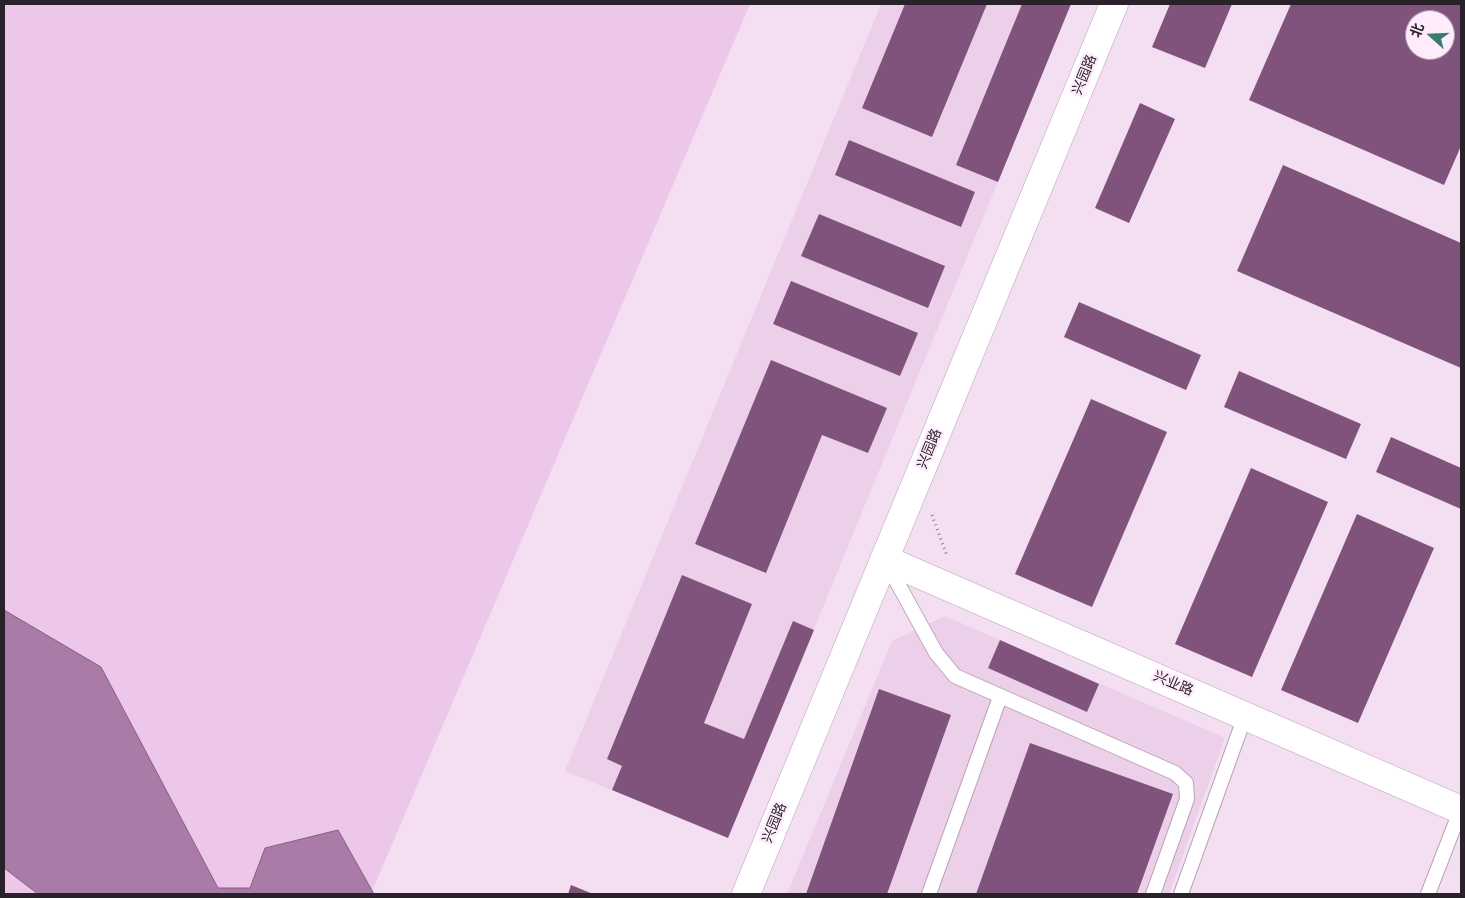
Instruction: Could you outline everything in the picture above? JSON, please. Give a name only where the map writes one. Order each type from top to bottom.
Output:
[{"type":"street","name":"兴园路","points":[[746,894],[1114,4]]},
{"type":"street","name":"兴业路","points":[[884,559],[1461,809]]},
{"type":"lane","points":[[884,559],[941,662],[960,679],[1175,773],[1186,783],[1187,799],[1153,894]]},
{"type":"lane","points":[[929,894],[1000,697]]},
{"type":"lane","points":[[1181,894],[1245,716]]},
{"type":"lane","points":[[1428,894],[1461,809]]},
{"type":"shaded area","points":[[4,4],[750,4],[371,894],[4,894]]},
{"type":"shaded area","points":[[881,4],[1071,4],[728,838],[565,771]]},
{"type":"shaded area","points":[[4,610],[101,667],[218,888],[250,888],[265,848],[338,830],[374,894],[38,894],[4,868]]},
{"type":"shaded area","points":[[945,616],[1225,738],[1169,894],[787,894],[892,641]]},
{"type":"building","points":[[905,4],[987,4],[932,137],[862,108]]},
{"type":"building","points":[[1022,4],[1071,4],[998,182],[956,165]]},
{"type":"building","points":[[1170,4],[1232,4],[1205,68],[1152,47]]},
{"type":"building","points":[[1291,4],[1461,4],[1461,146],[1444,185],[1249,100]]},
{"type":"building","points":[[1140,103],[1175,119],[1129,223],[1095,208]]},
{"type":"building","points":[[849,140],[975,192],[961,227],[835,175]]},
{"type":"building","points":[[1283,165],[1461,243],[1461,368],[1237,271]]},
{"type":"building","points":[[819,214],[945,266],[928,308],[801,256]]},
{"type":"building","points":[[791,281],[918,333],[900,376],[773,324]]},
{"type":"building","points":[[1079,302],[1201,355],[1186,390],[1064,337]]},
{"type":"building","points":[[771,360],[887,408],[868,453],[822,435],[766,573],[695,544]]},
{"type":"building","points":[[1239,371],[1361,424],[1346,459],[1224,407]]},
{"type":"building","points":[[1091,399],[1167,432],[1092,607],[1015,574]]},
{"type":"building","points":[[1391,437],[1461,468],[1461,509],[1376,472]]},
{"type":"building","points":[[1251,468],[1328,502],[1252,677],[1175,644]]},
{"type":"building","points":[[1357,514],[1434,548],[1358,723],[1281,690]]},
{"type":"building","points":[[682,575],[752,604],[704,723],[744,739],[793,621],[814,630],[728,838],[612,790],[622,766],[607,759]]},
{"type":"building","points":[[1000,640],[1099,684],[1087,712],[988,668]]},
{"type":"building","points":[[879,689],[951,715],[887,894],[806,894]]},
{"type":"building","points":[[1030,743],[1173,794],[1137,894],[976,894]]},
{"type":"building","points":[[571,885],[593,894],[568,894]]}]
